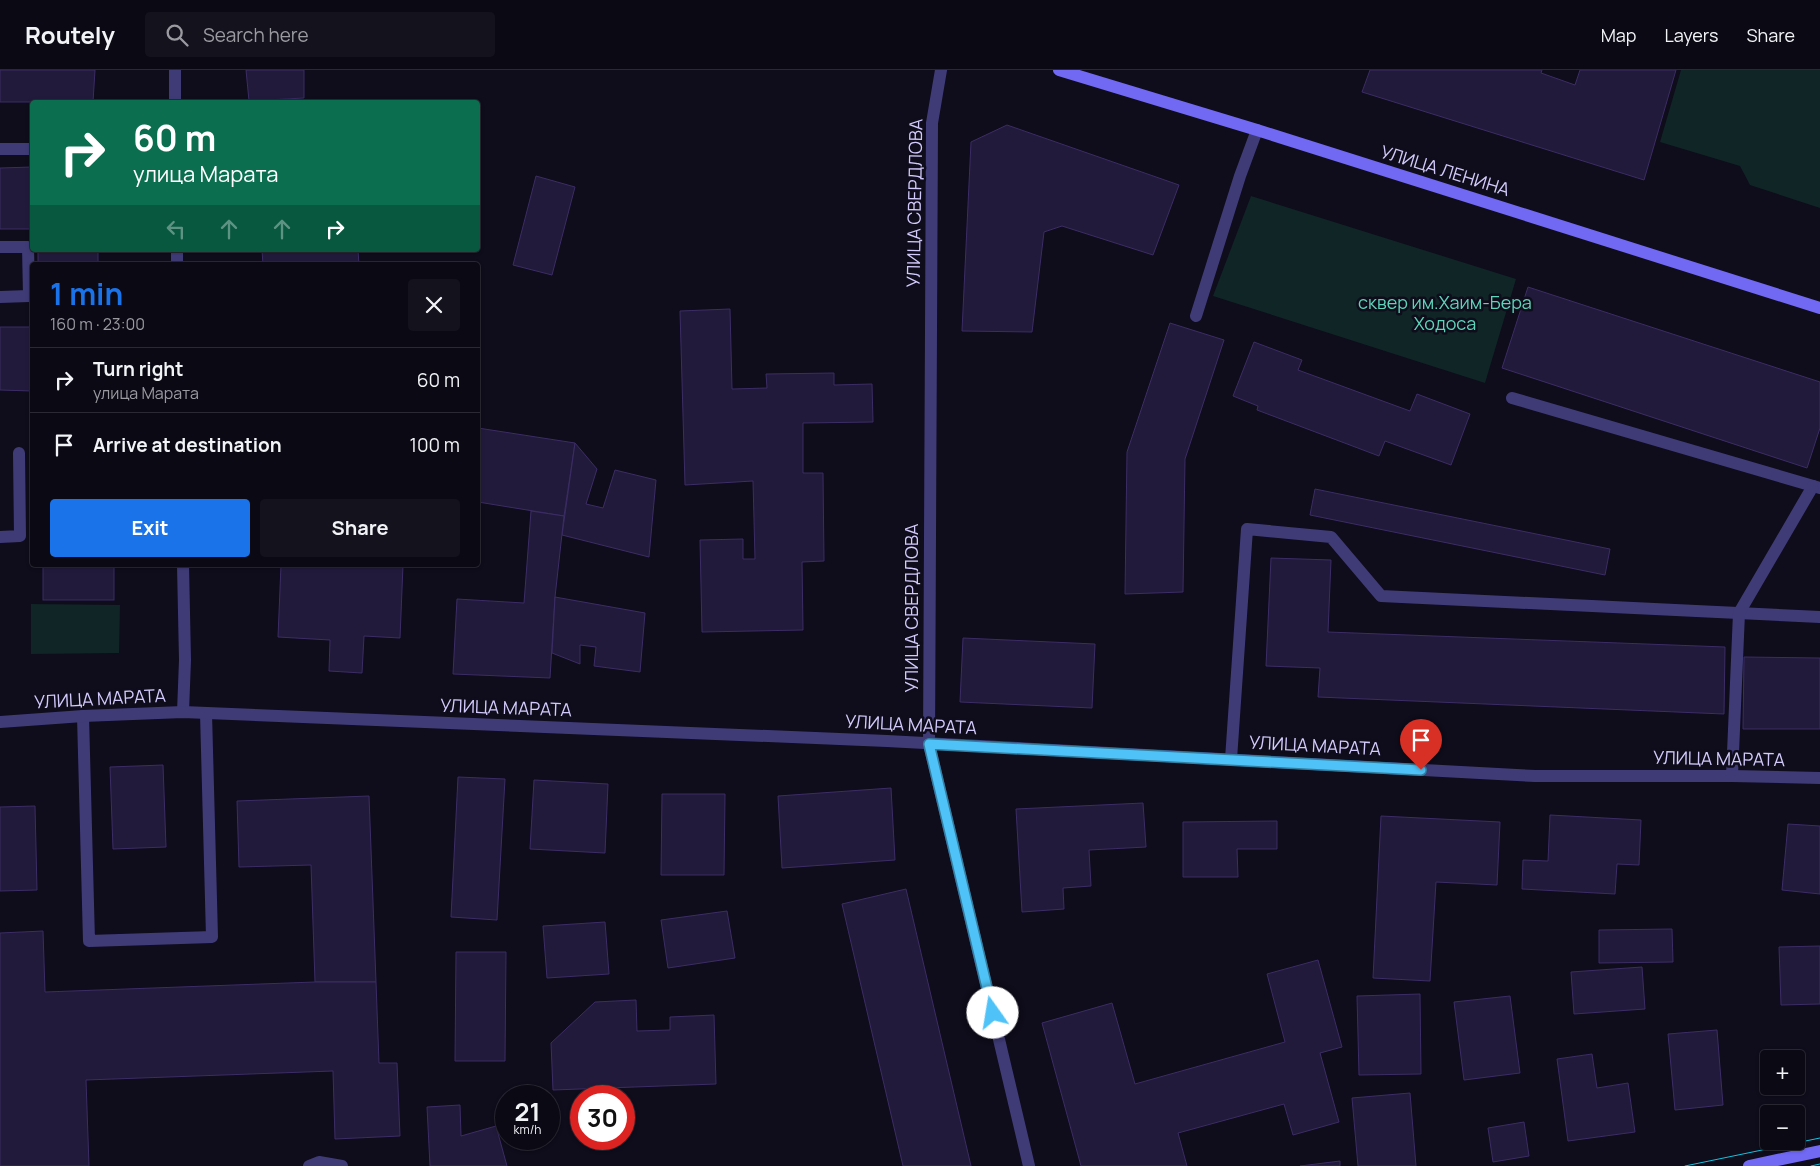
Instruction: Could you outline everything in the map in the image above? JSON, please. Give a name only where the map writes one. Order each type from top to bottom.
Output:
[{"type":"main road","name":"УЛИЦА ЛЕНИНА","points":[[1059,70],[1257,130],[1820,308]]},
{"type":"main road","points":[[1749,1166],[1820,1151]]},
{"type":"street","points":[[175,100],[176,70]]},
{"type":"street","name":"УЛИЦА СВЕРДЛОВА","points":[[941,70],[932,123],[929,744],[1029,1166]]},
{"type":"street","points":[[1196,316],[1240,176],[1257,130]]},
{"type":"street","points":[[0,149],[30,149]]},
{"type":"street","points":[[0,247],[28,247],[29,296],[0,297]]},
{"type":"street","points":[[1512,398],[1816,487],[1739,613],[1732,776]]},
{"type":"street","points":[[0,537],[20,536],[19,453]]},
{"type":"street","points":[[1231,759],[1247,529],[1331,537],[1381,596],[1820,617]]},
{"type":"street","points":[[183,567],[183,712]]},
{"type":"street","name":"УЛИЦА МАРАТА","points":[[0,722],[82,716],[183,712],[887,741],[1535,776],[1820,778]]},
{"type":"street","points":[[82,716],[89,941],[212,937],[206,713]]},
{"type":"street","points":[[309,1166],[319,1162],[342,1166]]},
{"type":"green space","points":[[1681,70],[1820,70],[1820,208],[1750,185],[1740,166],[1660,142]]},
{"type":"green space","name":"сквер им.Хаим-Бера Ходоса","points":[[1251,196],[1516,279],[1485,383],[1213,296]]},
{"type":"green space","points":[[31,604],[120,605],[119,653],[31,654]]},
{"type":"building","points":[[0,70],[95,70],[93,100],[0,102]]},
{"type":"building","points":[[246,70],[304,70],[304,98],[249,100]]},
{"type":"building","points":[[1370,70],[1542,70],[1541,73],[1575,85],[1580,70],[1676,70],[1644,180],[1362,92]]},
{"type":"building","points":[[1007,125],[1179,185],[1153,255],[1062,226],[1044,232],[1032,332],[962,331],[971,142]]},
{"type":"building","points":[[30,167],[30,229],[0,229],[0,168]]},
{"type":"building","points":[[536,176],[575,187],[552,275],[513,265]]},
{"type":"building","points":[[38,252],[98,252],[98,262],[38,262]]},
{"type":"building","points":[[262,252],[358,252],[359,262],[263,262]]},
{"type":"building","points":[[1528,287],[1820,382],[1820,428],[1807,468],[1502,368]]},
{"type":"building","points":[[730,309],[732,389],[767,388],[766,374],[834,373],[834,385],[872,384],[873,422],[803,423],[803,473],[823,473],[824,561],[802,562],[803,630],[702,632],[700,540],[743,539],[743,559],[755,559],[753,481],[685,485],[680,311]]},
{"type":"building","points":[[1170,323],[1224,340],[1185,459],[1183,592],[1125,594],[1127,452]]},
{"type":"building","points":[[0,327],[30,327],[30,391],[0,390]]},
{"type":"building","points":[[1254,342],[1302,360],[1298,370],[1410,411],[1417,394],[1470,414],[1451,465],[1385,441],[1379,456],[1257,410],[1258,406],[1233,396]]},
{"type":"building","points":[[480,428],[575,443],[564,516],[480,502]]},
{"type":"building","points":[[575,443],[597,469],[586,504],[603,508],[615,470],[656,480],[649,557],[562,535]]},
{"type":"building","points":[[1315,489],[1610,549],[1605,575],[1310,515]]},
{"type":"building","points":[[531,511],[564,516],[555,597],[550,678],[453,674],[457,599],[524,603]]},
{"type":"building","points":[[1271,558],[1331,560],[1328,632],[1725,647],[1724,714],[1318,697],[1320,668],[1266,666]]},
{"type":"building","points":[[43,567],[114,567],[114,600],[43,600]]},
{"type":"building","points":[[281,567],[403,567],[400,638],[364,636],[362,673],[329,671],[330,640],[278,637]]},
{"type":"building","points":[[555,597],[645,613],[640,672],[594,666],[596,647],[580,645],[580,664],[552,653]]},
{"type":"building","points":[[963,638],[1095,644],[1092,708],[960,702]]},
{"type":"building","points":[[1744,657],[1820,658],[1820,729],[1743,729]]},
{"type":"building","points":[[163,765],[166,847],[113,849],[110,767]]},
{"type":"building","points":[[458,777],[505,779],[497,920],[451,917]]},
{"type":"building","points":[[534,780],[608,784],[605,853],[530,849]]},
{"type":"building","points":[[891,788],[895,860],[782,868],[778,796]]},
{"type":"building","points":[[662,794],[725,794],[724,875],[661,875]]},
{"type":"building","points":[[369,796],[376,982],[315,982],[311,865],[239,867],[237,801]]},
{"type":"building","points":[[1143,803],[1146,847],[1089,850],[1091,886],[1063,888],[1064,909],[1022,912],[1016,809]]},
{"type":"building","points":[[35,806],[37,890],[0,891],[0,807]]},
{"type":"building","points":[[1550,815],[1641,820],[1639,865],[1617,864],[1615,894],[1522,889],[1523,860],[1548,861]]},
{"type":"building","points":[[1381,816],[1500,822],[1497,885],[1436,882],[1430,981],[1373,978]]},
{"type":"building","points":[[1277,821],[1277,849],[1237,849],[1238,877],[1183,877],[1183,822]]},
{"type":"building","points":[[1788,824],[1820,826],[1820,894],[1782,890]]},
{"type":"building","points":[[906,889],[971,1166],[903,1166],[842,904]]},
{"type":"building","points":[[727,911],[735,958],[668,968],[661,920]]},
{"type":"building","points":[[605,922],[609,974],[547,978],[543,926]]},
{"type":"building","points":[[1672,929],[1673,962],[1599,963],[1599,930]]},
{"type":"building","points":[[43,931],[45,992],[315,982],[376,982],[379,1063],[397,1063],[400,1136],[335,1139],[333,1071],[86,1080],[89,1166],[0,1166],[0,933]]},
{"type":"building","points":[[1820,946],[1820,1004],[1781,1005],[1779,947]]},
{"type":"building","points":[[456,952],[506,952],[505,1061],[455,1061]]},
{"type":"building","points":[[1318,960],[1342,1047],[1320,1053],[1339,1122],[1293,1135],[1284,1104],[1178,1133],[1187,1166],[1081,1166],[1042,1023],[1112,1003],[1135,1084],[1285,1042],[1267,974]]},
{"type":"building","points":[[1642,967],[1645,1009],[1574,1014],[1571,972]]},
{"type":"building","points":[[1420,994],[1421,1074],[1359,1075],[1357,996]]},
{"type":"building","points":[[1510,996],[1520,1073],[1464,1080],[1454,1002]]},
{"type":"building","points":[[636,1000],[637,1031],[670,1030],[670,1017],[714,1015],[716,1084],[635,1087],[635,1085],[570,1085],[570,1089],[560,1090],[560,1085],[553,1085],[551,1043],[595,1002]]},
{"type":"building","points":[[1717,1030],[1723,1105],[1675,1110],[1668,1034]]},
{"type":"building","points":[[1592,1054],[1597,1088],[1628,1083],[1635,1132],[1568,1141],[1557,1059]]},
{"type":"building","points":[[1410,1093],[1416,1166],[1358,1166],[1352,1098]]},
{"type":"building","points":[[460,1105],[461,1136],[495,1126],[495,1150],[503,1150],[507,1166],[430,1166],[427,1107]]},
{"type":"building","points":[[1524,1122],[1529,1156],[1493,1162],[1488,1128]]},
{"type":"building","points":[[1340,1161],[1340,1166],[1300,1166]]},
{"type":"tram line","points":[[1685,1166],[1820,1138]]},
{"type":"tram line","points":[[1811,1166],[1820,1164]]},
{"type":"route","points":[[993,1013],[929,744],[1421,770]]}]
